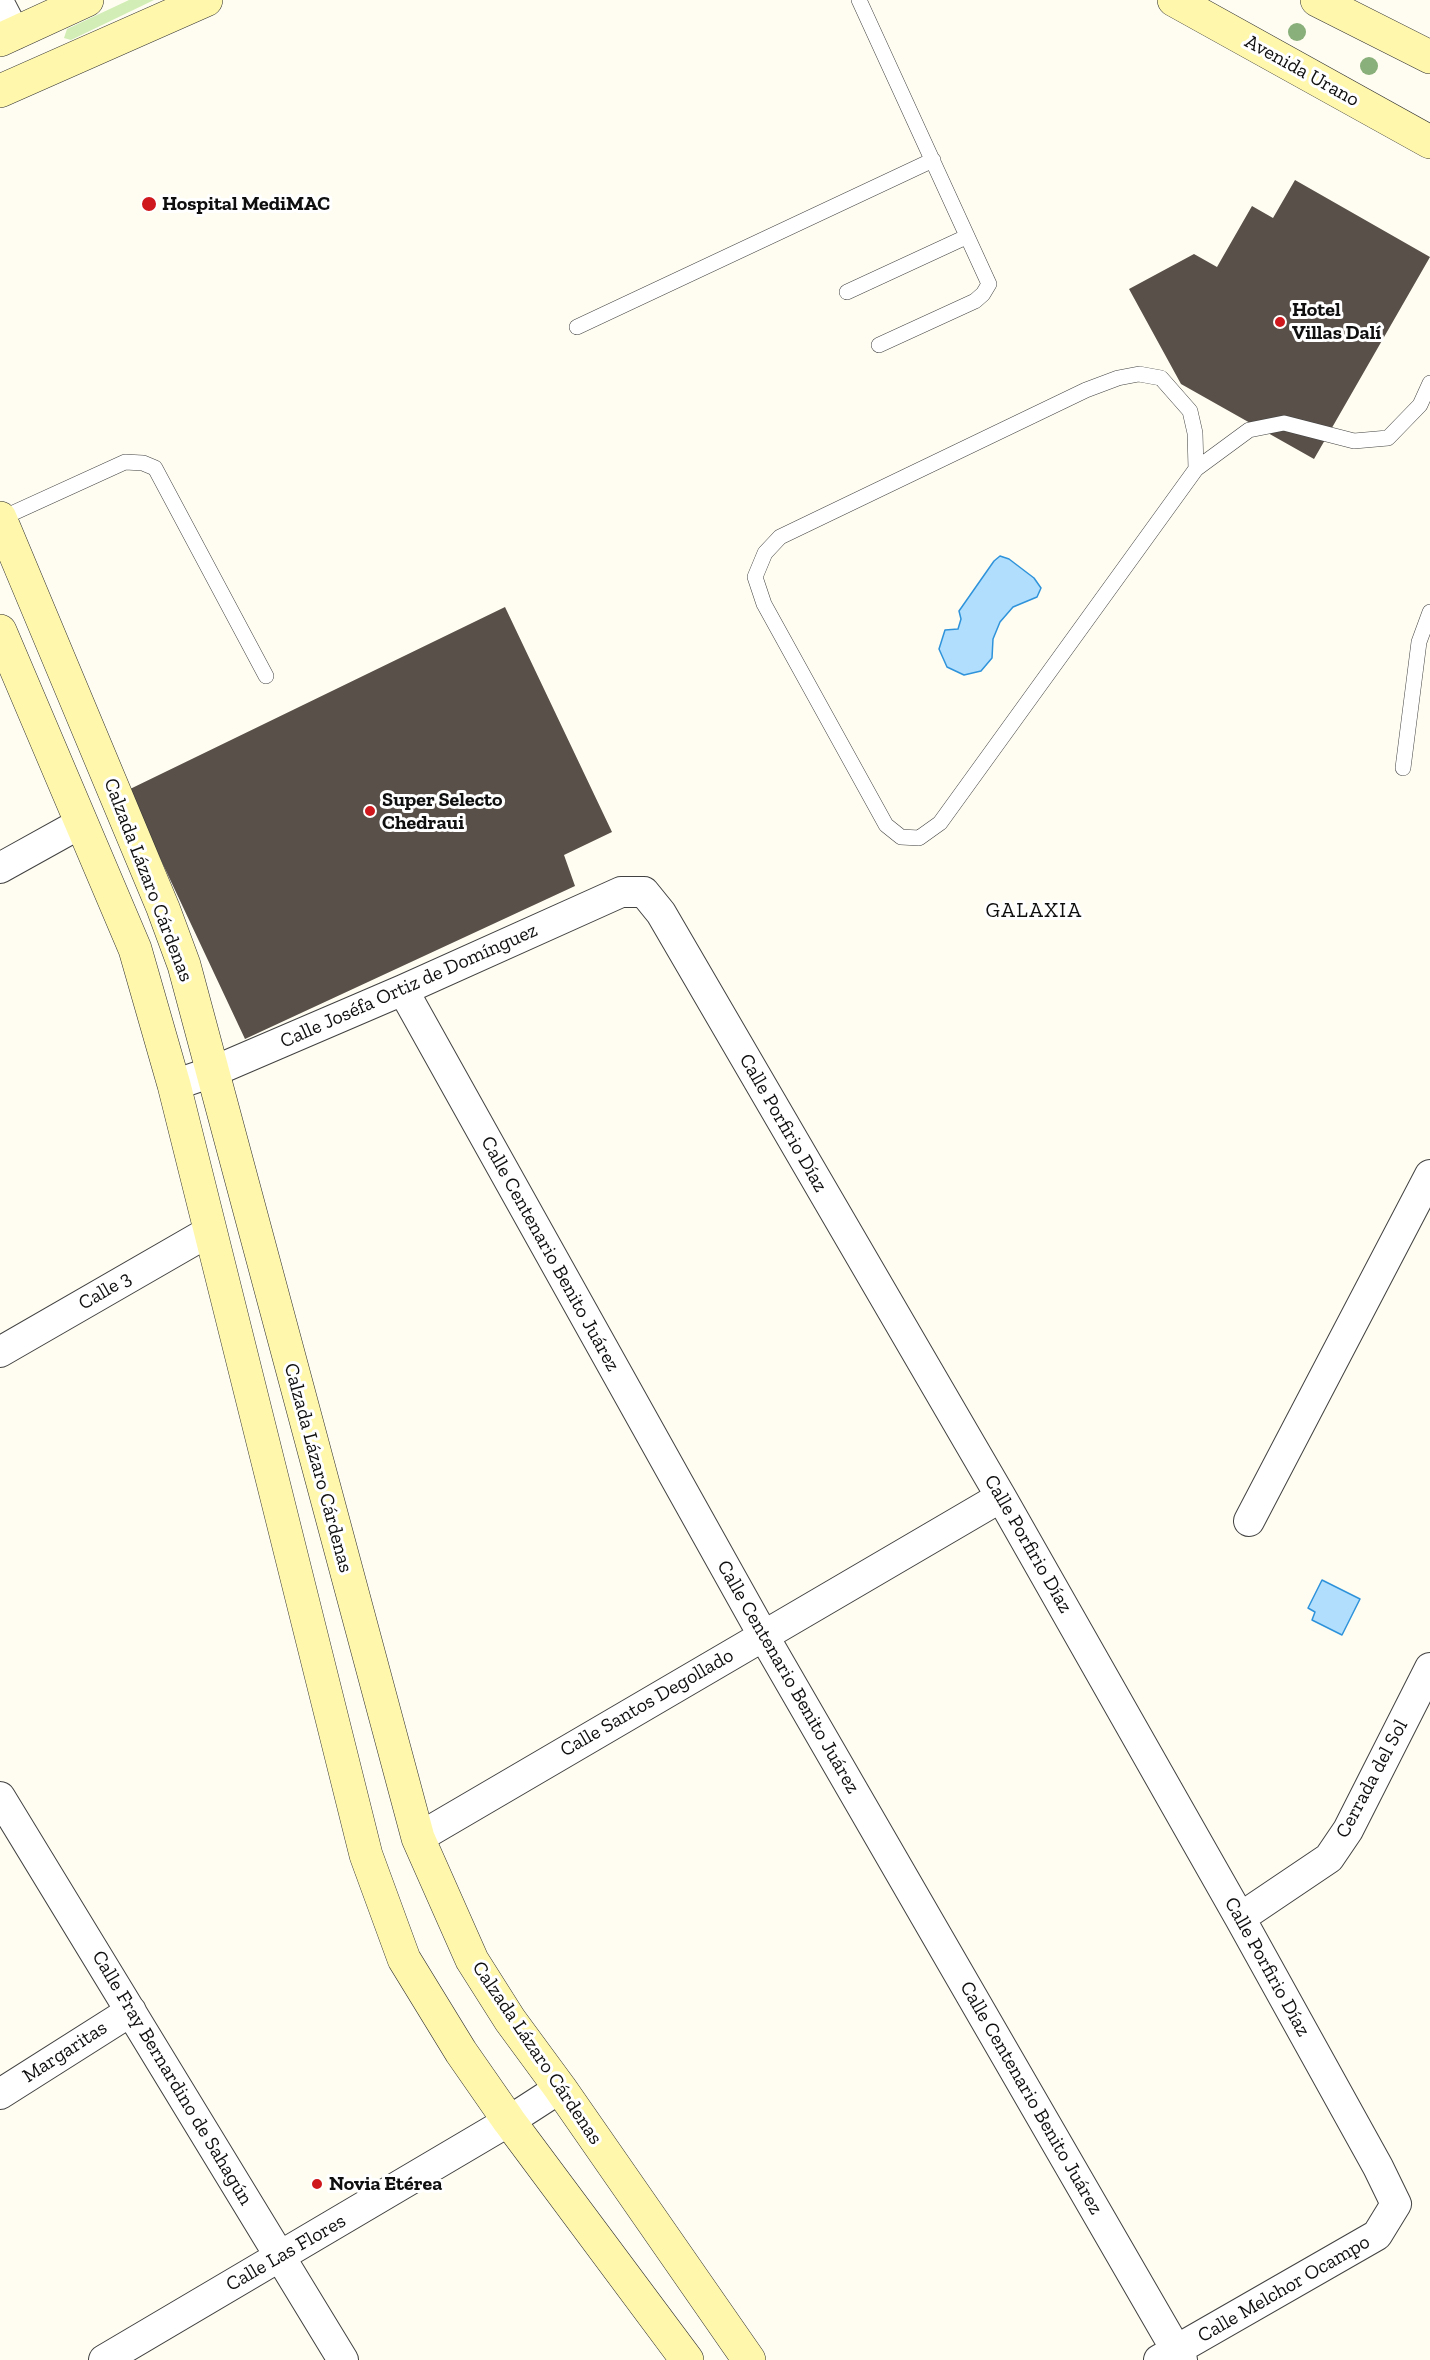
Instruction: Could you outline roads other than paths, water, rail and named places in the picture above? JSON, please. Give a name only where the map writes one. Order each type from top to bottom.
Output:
[{"type":"street","points":[[8,37],[87,0]]},
{"type":"street","points":[[7,94],[206,0]]},
{"type":"street","name":"Avenida Urano","points":[[1174,0],[1427,134]]},
{"type":"street","points":[[1317,0],[1430,57]]},
{"type":"street","points":[[0,5],[8,37],[24,60],[7,94]]},
{"type":"street","name":"Calzada Lázaro Cárdenas","points":[[0,519],[163,908],[184,965],[418,1838],[472,1960],[510,2020],[560,2088],[748,2360]]},
{"type":"street","name":"Calzada Lázaro Cárdenas","points":[[0,631],[135,949],[174,1085],[366,1855],[404,1959],[461,2052],[509,2121],[687,2360]]},
{"type":"street","points":[[0,868],[81,823]]},
{"type":"street","name":"Calle Joséfa Ortiz de Domínguez","points":[[174,1085],[212,1072],[403,990],[621,892],[644,892]]},
{"type":"street","name":"Calle Porfirio Díaz","points":[[644,892],[661,913],[1001,1497],[1240,1918],[1378,2167],[1396,2204]]},
{"type":"street","name":"Calle Centenario Benito Juárez","points":[[403,990],[763,1635],[1173,2357]]},
{"type":"street","points":[[1249,1521],[1430,1175]]},
{"type":"street","name":"Calle 3","points":[[0,1352],[210,1231]]},
{"type":"street","name":"Calle Santos Degollado","points":[[418,1838],[1001,1497]]},
{"type":"street","name":"Cerrada del Sol","points":[[1240,1918],[1329,1858],[1348,1830],[1430,1668]]},
{"type":"street","name":"Calle Fray Bernardino de Sahagún","points":[[0,1797],[343,2360]]},
{"type":"street","name":"Margaritas","points":[[0,2094],[131,2010]]},
{"type":"street","name":"Calle Las Flores","points":[[104,2360],[509,2121],[560,2088]]},
{"type":"street","name":"Calle Melchor Ocampo","points":[[1173,2357],[1377,2235],[1396,2204]]},
{"type":"lane","points":[[860,0],[988,284],[983,294],[975,301],[879,345]]},
{"type":"lane","points":[[577,327],[933,160]]},
{"type":"lane","points":[[847,292],[966,237]]},
{"type":"lane","points":[[1196,469],[1195,433],[1190,411],[1178,395],[1161,378],[1139,374],[1118,378],[1086,390],[780,537],[765,553],[755,576],[764,604],[886,825],[901,837],[919,838],[940,823],[1196,469],[1250,430],[1284,423],[1354,441],[1388,438],[1420,405],[1430,383]]},
{"type":"lane","points":[[0,519],[126,462],[143,463],[155,468],[266,676]]},
{"type":"lane","points":[[1403,768],[1419,642],[1430,612]]},
{"type":"water","points":[[1000,556],[1009,559],[1034,578],[1041,588],[1037,597],[1013,607],[1000,622],[993,639],[992,658],[981,671],[964,675],[947,667],[939,649],[945,630],[958,629],[961,619],[959,611],[994,561]]},
{"type":"water","points":[[1322,1580],[1360,1599],[1342,1635],[1312,1620],[1315,1612],[1308,1608]]},
{"type":"place","name":"Hospital MediMAC","points":[[149,204]]},
{"type":"place","name":"Hotel Villas Dalí","points":[[1280,322]]},
{"type":"place","name":"Super Selecto Chedraui","points":[[370,811]]},
{"type":"place","name":"Novia Etérea","points":[[317,2184]]},
{"type":"district","name":"GALAXIA","points":[[1034,911]]}]
